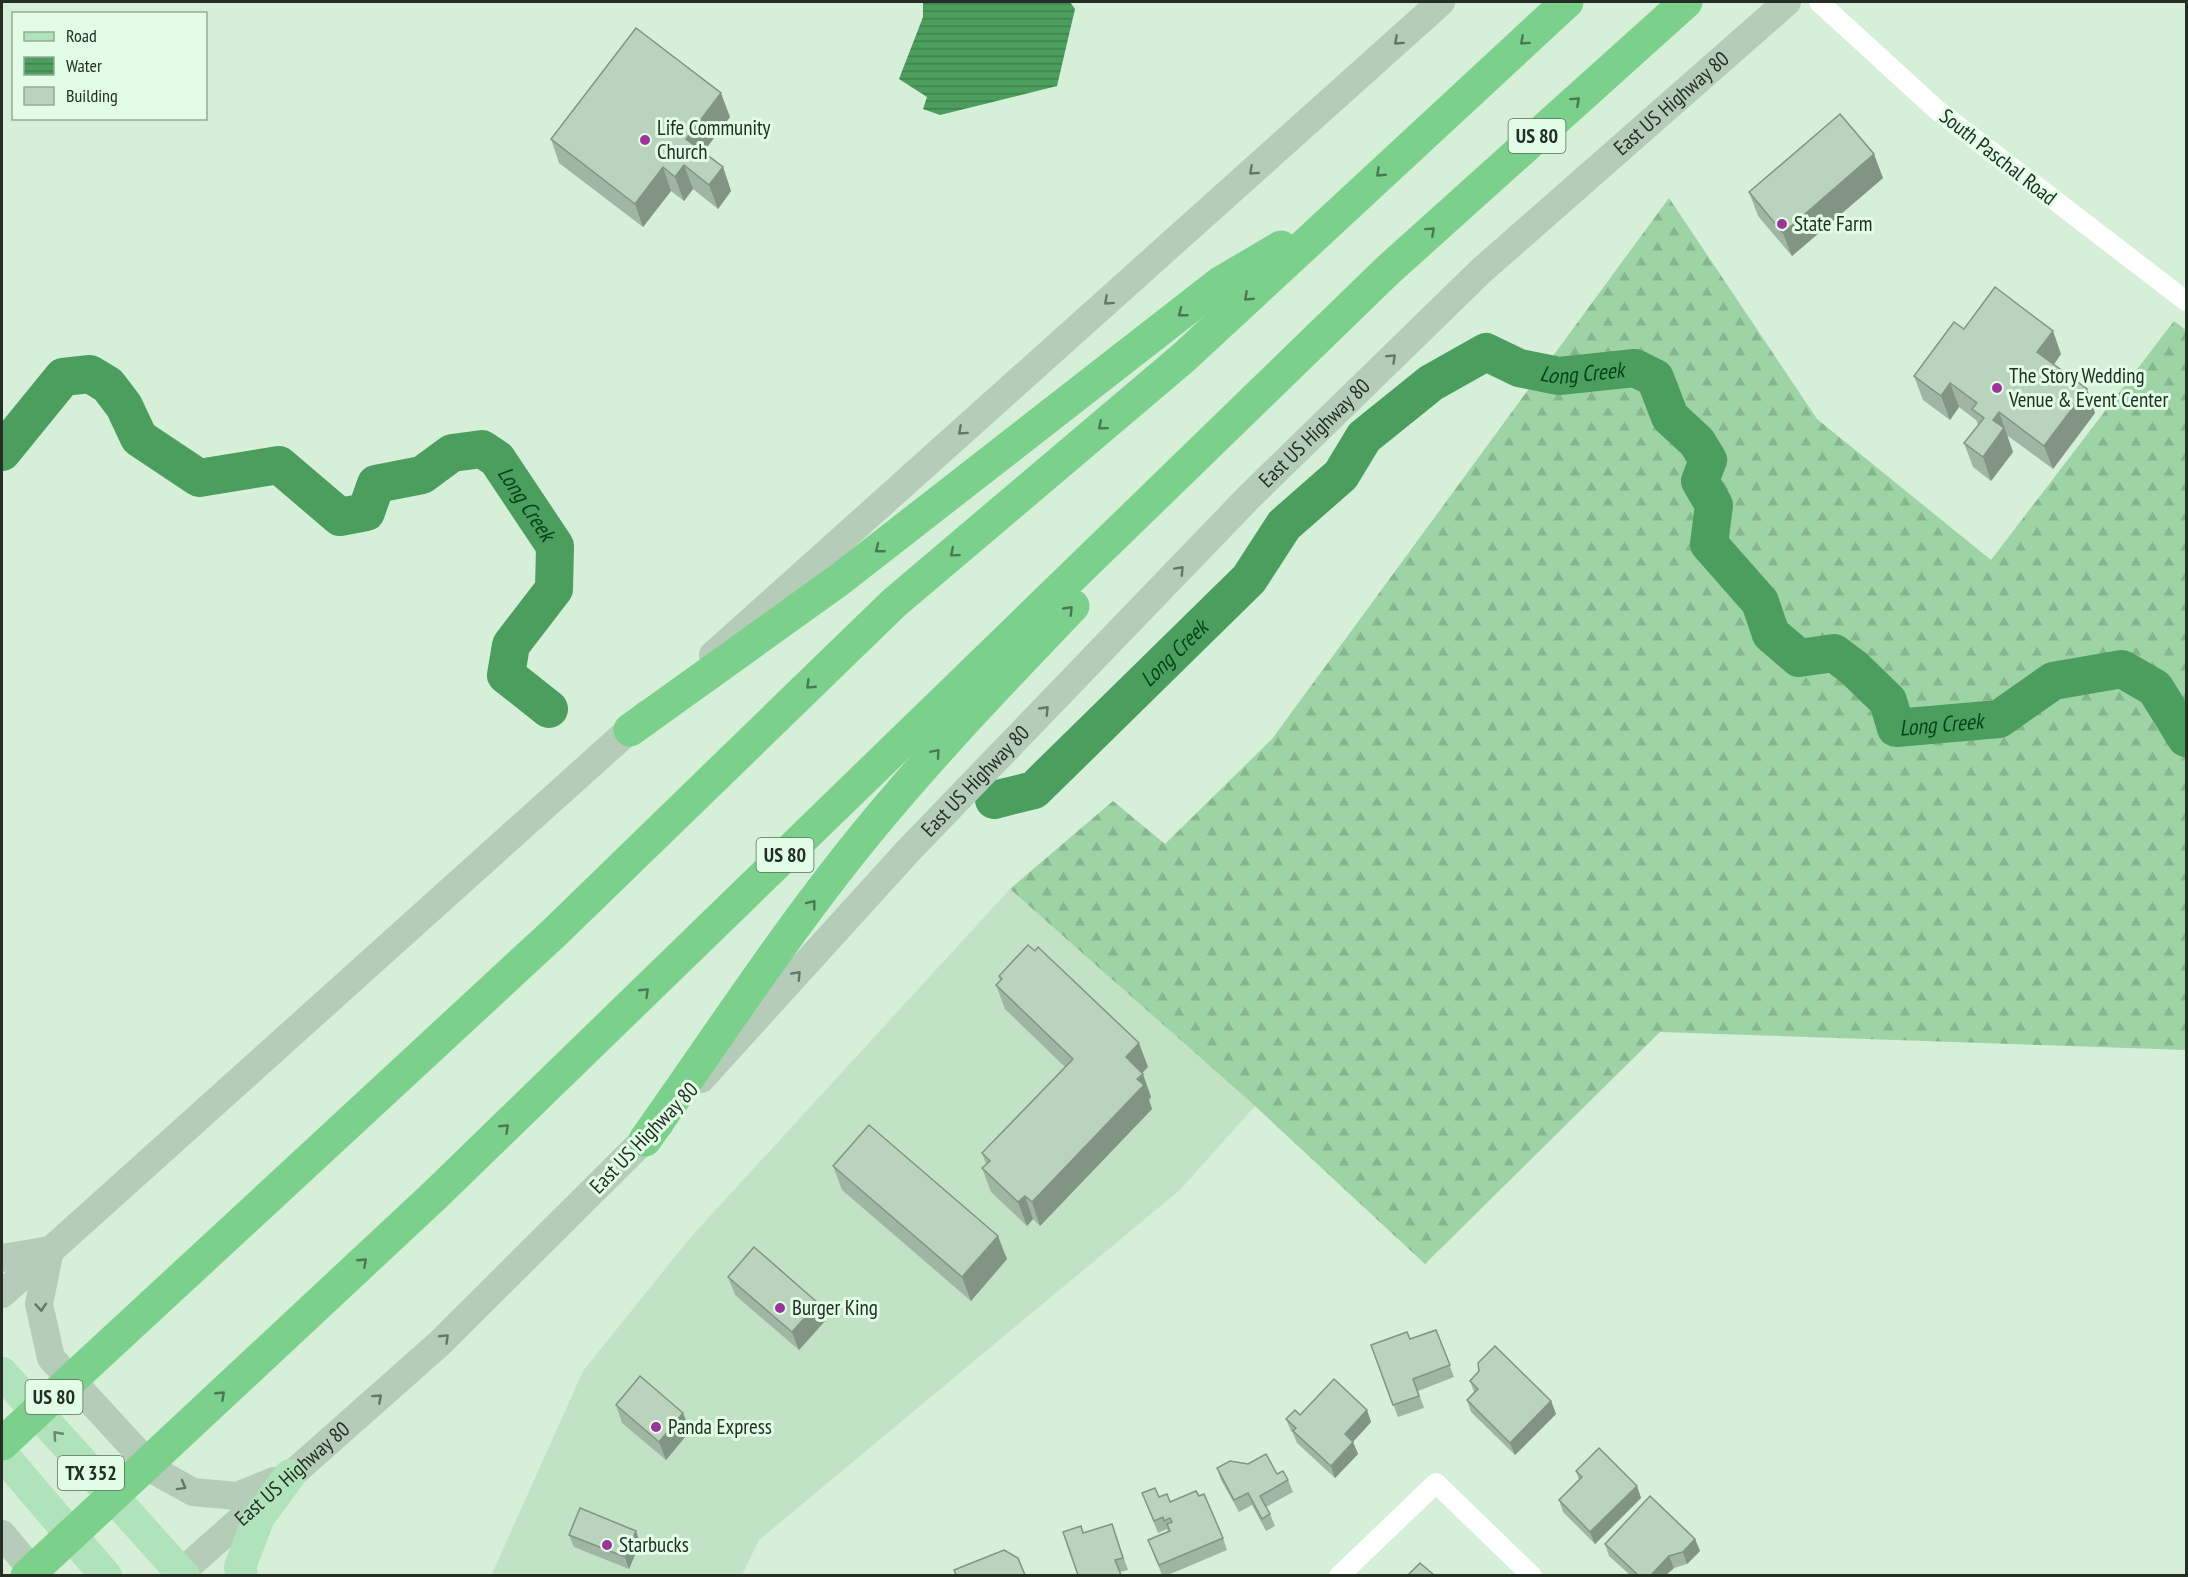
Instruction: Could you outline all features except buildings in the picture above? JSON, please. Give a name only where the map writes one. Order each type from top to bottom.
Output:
[{"type":"highway","name":"US 80","points":[[2,1444],[554,933],[894,603],[1183,358],[1567,2]]},
{"type":"highway","name":"US 80","points":[[27,1575],[434,1196],[1388,270],[1686,2]]},
{"type":"highway","points":[[630,730],[839,580],[1220,283],[1337,214]]},
{"type":"highway","points":[[645,1140],[797,924],[873,825],[969,716],[1388,270]]},
{"type":"main road","points":[[2,1294],[1442,2]]},
{"type":"main road","name":"East US Highway 80","points":[[181,1574],[440,1343],[645,1140],[908,851],[1249,497],[1482,270],[1787,2]]},
{"type":"main road","points":[[2,1258],[50,1250]]},
{"type":"main road","points":[[50,1250],[39,1304],[51,1358],[155,1471],[193,1492],[237,1496],[290,1475]]},
{"type":"main road","name":"TX 352","points":[[2,1373],[181,1574]]},
{"type":"main road","name":"TX 352","points":[[2,1454],[106,1575]]},
{"type":"main road","points":[[242,1575],[240,1567],[259,1517],[290,1475]]},
{"type":"main road","points":[[2,1534],[37,1575]]},
{"type":"street","name":"South Paschal Road","points":[[1819,2],[1937,110],[2187,301]]},
{"type":"street","points":[[1339,1575],[1436,1483],[1532,1575]]},
{"type":"shaded area","points":[[1010,889],[1255,1106],[1181,1189],[759,1540],[742,1575],[491,1576],[583,1371],[690,1238]]},
{"type":"green space","points":[[1669,198],[1817,419],[1991,560],[2174,321],[2186,330],[2186,1050],[1660,1032],[1425,1264],[1255,1106],[1010,889],[1113,801],[1165,844],[1272,739]]},
{"type":"water","points":[[923,2],[1070,2],[1075,9],[1057,86],[940,115],[923,109],[927,97],[899,79],[923,17]]},
{"type":"waterway","name":"Long Creek","points":[[994,800],[1034,790],[1249,579],[1284,525],[1341,475],[1364,437],[1431,383],[1486,352],[1519,368],[1559,376],[1635,368],[1655,378],[1670,417],[1697,442],[1708,460],[1700,481],[1714,505],[1709,544],[1760,602],[1771,634],[1799,658],[1834,653],[1854,668],[1888,701],[1896,728],[1999,719],[2053,681],[2122,669],[2155,688],[2186,738]]},
{"type":"waterway","name":"Long Creek","points":[[2,452],[63,377],[90,374],[108,385],[124,406],[139,438],[199,478],[279,465],[340,517],[366,512],[376,484],[422,475],[452,453],[482,449],[497,459],[555,546],[554,589],[511,645],[506,675],[549,709]]},
{"type":"place","name":"Life Community Church","points":[[645,140]]},
{"type":"place","name":"State Farm","points":[[1782,224]]},
{"type":"place","name":"The Story Wedding Venue & Event Center","points":[[1997,388]]},
{"type":"place","name":"Burger King","points":[[780,1308]]},
{"type":"place","name":"Panda Express","points":[[656,1427]]},
{"type":"place","name":"Starbucks","points":[[607,1545]]}]
